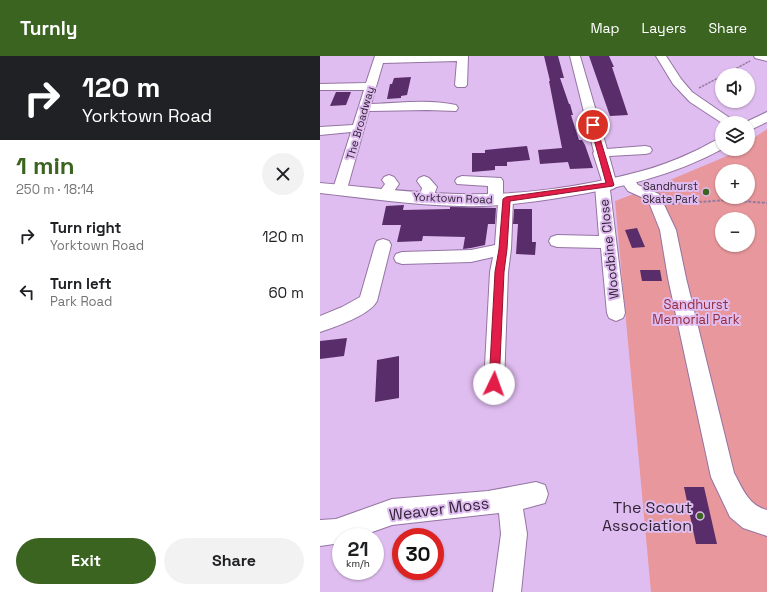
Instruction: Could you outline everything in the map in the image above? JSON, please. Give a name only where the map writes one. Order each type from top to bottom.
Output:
[{"type":"main road","points":[[755,123],[767,116]]},
{"type":"main road","name":"Yorktown Road","points":[[320,188],[340,189],[387,187],[426,198],[459,200],[501,199],[628,181],[683,163],[715,147]]},
{"type":"street","name":"Woodbine Close","points":[[575,56],[600,153],[606,185],[609,242],[616,312]]},
{"type":"street","points":[[661,56],[682,88],[704,107],[720,116]]},
{"type":"street","points":[[759,56],[767,58]]},
{"type":"street","points":[[379,58],[462,57],[461,85]]},
{"type":"street","name":"The Broadway","points":[[340,189],[379,58]]},
{"type":"street","points":[[320,87],[332,88],[371,86]]},
{"type":"street","points":[[364,108],[427,106],[452,108]]},
{"type":"street","points":[[320,131],[358,128]]},
{"type":"street","points":[[600,153],[645,150]]},
{"type":"street","points":[[424,181],[430,187],[426,198]]},
{"type":"street","points":[[462,181],[496,181],[501,199],[503,249],[499,272],[494,384]]},
{"type":"street","points":[[628,181],[633,188],[654,197],[668,230],[679,285],[723,477],[739,508],[752,519],[767,523]]},
{"type":"street","points":[[557,241],[609,242]]},
{"type":"street","points":[[320,324],[349,312],[368,301],[383,245]]},
{"type":"street","points":[[402,258],[471,256],[503,249]]},
{"type":"street","name":"Weaver Moss","points":[[320,533],[336,532],[392,512],[488,503],[536,494]]},
{"type":"street","points":[[507,592],[514,534],[509,499]]},
{"type":"path","points":[[737,68],[759,56]]},
{"type":"path","points":[[688,94],[715,80]]},
{"type":"path","points":[[654,197],[668,205],[727,200],[767,203]]},
{"type":"green space","name":"Sandhurst Memorial Park","points":[[767,129],[767,592],[651,592],[615,201],[727,156],[755,156],[755,137]]},
{"type":"building","points":[[544,56],[558,56],[564,78],[560,78],[570,104],[573,115],[571,115],[579,140],[582,140],[585,145],[593,168],[570,169],[568,162],[540,164],[538,150],[562,148]]},
{"type":"building","points":[[589,56],[609,56],[614,67],[612,67],[628,115],[610,116]]},
{"type":"building","points":[[411,77],[407,95],[401,96],[401,98],[387,99],[390,84],[392,84],[394,78]]},
{"type":"building","points":[[336,92],[351,92],[346,105],[330,106]]},
{"type":"building","points":[[527,146],[530,160],[507,162],[507,166],[495,166],[495,170],[472,172],[472,153],[485,153],[485,150]]},
{"type":"building","points":[[404,205],[403,210],[450,209],[450,207],[496,208],[495,224],[488,224],[485,245],[471,248],[463,249],[465,237],[423,236],[422,241],[397,242],[401,225],[382,225],[386,206]]},
{"type":"building","points":[[514,209],[532,209],[532,242],[536,242],[535,255],[516,254],[518,224],[513,224]]},
{"type":"building","points":[[637,228],[645,247],[632,248],[625,230]]},
{"type":"building","points":[[640,270],[660,270],[662,281],[642,281]]},
{"type":"building","points":[[347,338],[344,356],[320,359],[320,341]]},
{"type":"building","points":[[399,356],[399,398],[375,402],[377,360]]},
{"type":"building","name":"The Scout Association","points":[[684,487],[704,487],[717,544],[696,544]]},
{"type":"place","name":"Sandhurst Skate Park","points":[[706,192]]},
{"type":"place","name":"The Scout Association","points":[[700,516]]},
{"type":"route","points":[[494,384],[499,272],[503,249],[506,199],[610,185],[593,125]]}]
